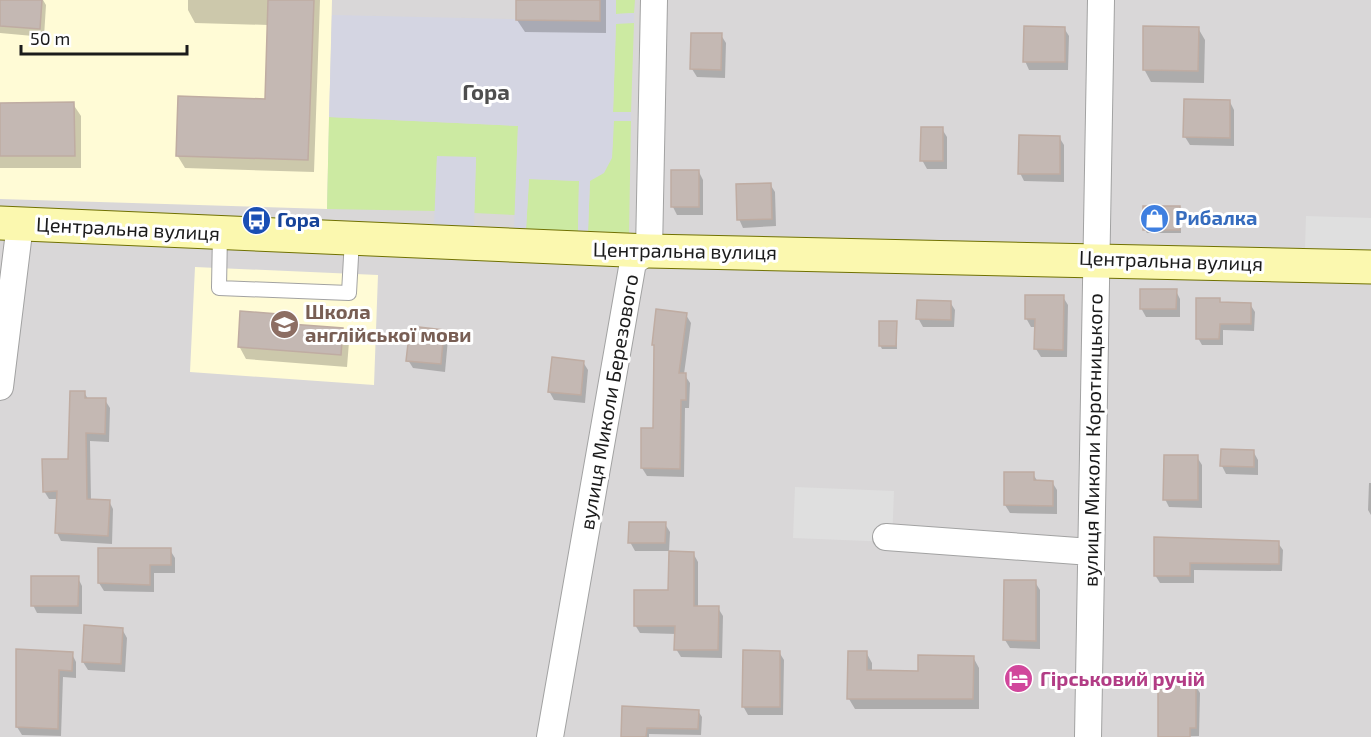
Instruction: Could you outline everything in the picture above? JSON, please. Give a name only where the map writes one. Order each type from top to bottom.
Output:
[{"type":"main road","name":"Центральна вулиця","points":[[10,223],[649,251],[1096,259],[1371,267]]},
{"type":"street","name":"вулиця Миколи Березового","points":[[550,737],[633,262],[649,251],[654,0]]},
{"type":"street","name":"вулиця Миколи Коротницького","points":[[1088,737],[1101,0]]},
{"type":"street","points":[[0,387],[10,223]]},
{"type":"street","points":[[886,537],[1091,552]]},
{"type":"lane","points":[[220,233],[219,288],[349,293],[352,239]]},
{"type":"shaded area","points":[[0,0],[1371,0],[1371,737],[0,737]]},
{"type":"shaded area","points":[[0,0],[332,0],[327,209],[0,199]]},
{"type":"shaded area","points":[[600,0],[616,0],[616,14],[634,13],[634,23],[616,24],[613,112],[631,112],[631,121],[614,121],[612,158],[604,173],[590,181],[588,231],[578,231],[579,181],[529,179],[526,229],[514,228],[518,126],[329,117],[332,15],[599,21]]},
{"type":"shaded area","points":[[437,156],[476,157],[474,227],[434,225]]},
{"type":"shaded area","points":[[1306,216],[1371,218],[1371,251],[1305,249]]},
{"type":"shaded area","name":"Школа англійської мови","points":[[195,267],[378,275],[374,385],[190,372]]},
{"type":"shaded area","points":[[795,487],[894,491],[892,542],[793,538]]},
{"type":"green space","points":[[616,0],[635,0],[634,13],[616,14]]},
{"type":"green space","points":[[616,23],[634,23],[631,112],[613,112]]},
{"type":"green space","points":[[329,117],[518,126],[515,215],[474,213],[476,158],[437,157],[435,211],[327,209]]},
{"type":"green space","points":[[613,121],[631,121],[629,233],[588,231],[590,180],[599,175],[609,162]]},
{"type":"green space","points":[[529,179],[579,181],[578,231],[526,229]]},
{"type":"building","points":[[0,0],[42,0],[40,29],[0,26]]},
{"type":"building","points":[[268,0],[314,0],[308,160],[176,156],[178,96],[265,99]]},
{"type":"building","points":[[516,0],[600,0],[600,21],[516,20]]},
{"type":"building","points":[[1024,26],[1065,27],[1065,62],[1023,62]]},
{"type":"building","points":[[1143,26],[1199,27],[1198,71],[1143,70]]},
{"type":"building","points":[[691,33],[722,33],[721,70],[690,69]]},
{"type":"building","points":[[1184,99],[1230,100],[1230,138],[1183,137]]},
{"type":"building","points":[[74,102],[75,156],[0,156],[0,103]]},
{"type":"building","points":[[921,127],[943,127],[943,161],[920,161]]},
{"type":"building","points":[[1019,135],[1060,136],[1060,174],[1018,174]]},
{"type":"building","points":[[671,170],[699,170],[699,207],[671,207]]},
{"type":"building","points":[[771,183],[772,219],[737,220],[736,184]]},
{"type":"building","name":"Рибалка","points":[[1143,206],[1180,206],[1180,230],[1143,230]]},
{"type":"building","points":[[1140,289],[1177,289],[1176,309],[1140,309]]},
{"type":"building","points":[[1025,295],[1064,295],[1063,350],[1034,349],[1035,319],[1025,319]]},
{"type":"building","points":[[1196,298],[1220,298],[1220,302],[1251,303],[1251,324],[1220,324],[1219,339],[1196,339]]},
{"type":"building","points":[[917,300],[951,301],[951,320],[916,319]]},
{"type":"building","points":[[656,309],[687,313],[679,373],[686,373],[686,400],[681,400],[680,469],[641,468],[641,428],[653,428],[654,345],[652,345]]},
{"type":"building","points":[[240,311],[278,314],[277,323],[343,328],[341,355],[238,347]]},
{"type":"building","points":[[879,321],[897,321],[896,346],[879,346]]},
{"type":"building","points":[[410,326],[444,330],[441,364],[406,361]]},
{"type":"building","points":[[552,357],[584,361],[581,395],[548,392]]},
{"type":"building","points":[[70,391],[85,391],[85,398],[106,398],[105,434],[86,433],[87,499],[110,500],[108,536],[55,533],[57,491],[43,492],[42,459],[68,459]]},
{"type":"building","points":[[1221,449],[1254,450],[1254,467],[1220,466]]},
{"type":"building","points":[[1164,455],[1198,455],[1198,500],[1163,500]]},
{"type":"building","points":[[1004,472],[1034,472],[1034,480],[1053,481],[1053,506],[1004,505]]},
{"type":"building","points":[[629,522],[666,522],[665,543],[628,543]]},
{"type":"building","points":[[1154,537],[1279,541],[1279,564],[1190,563],[1190,576],[1154,576]]},
{"type":"building","points":[[98,548],[171,548],[171,565],[150,565],[150,585],[98,583]]},
{"type":"building","points":[[669,551],[694,552],[694,606],[719,606],[718,650],[674,650],[675,626],[634,626],[634,590],[668,590]]},
{"type":"building","points":[[31,576],[79,576],[78,606],[31,606]]},
{"type":"building","points":[[1004,580],[1036,580],[1036,641],[1003,640]]},
{"type":"building","points":[[84,625],[123,628],[121,664],[82,662]]},
{"type":"building","points":[[16,649],[73,652],[72,671],[59,670],[58,729],[16,727]]},
{"type":"building","points":[[743,650],[780,651],[780,707],[742,707]]},
{"type":"building","points":[[848,651],[867,651],[867,670],[918,671],[918,655],[974,656],[973,699],[847,699]]},
{"type":"building","points":[[1158,683],[1196,684],[1196,728],[1190,728],[1190,737],[1158,737]]},
{"type":"building","points":[[622,706],[699,710],[698,729],[647,728],[646,737],[621,737]]},
{"type":"place","name":"Рибалка","points":[[1154,218]]},
{"type":"place","name":"Гора","points":[[256,220]]},
{"type":"place","name":"Школа англійської мови","points":[[284,324]]},
{"type":"place","name":"Гірськовий ручій","points":[[1019,679]]},
{"type":"district","name":"Гора","points":[[486,92]]}]
